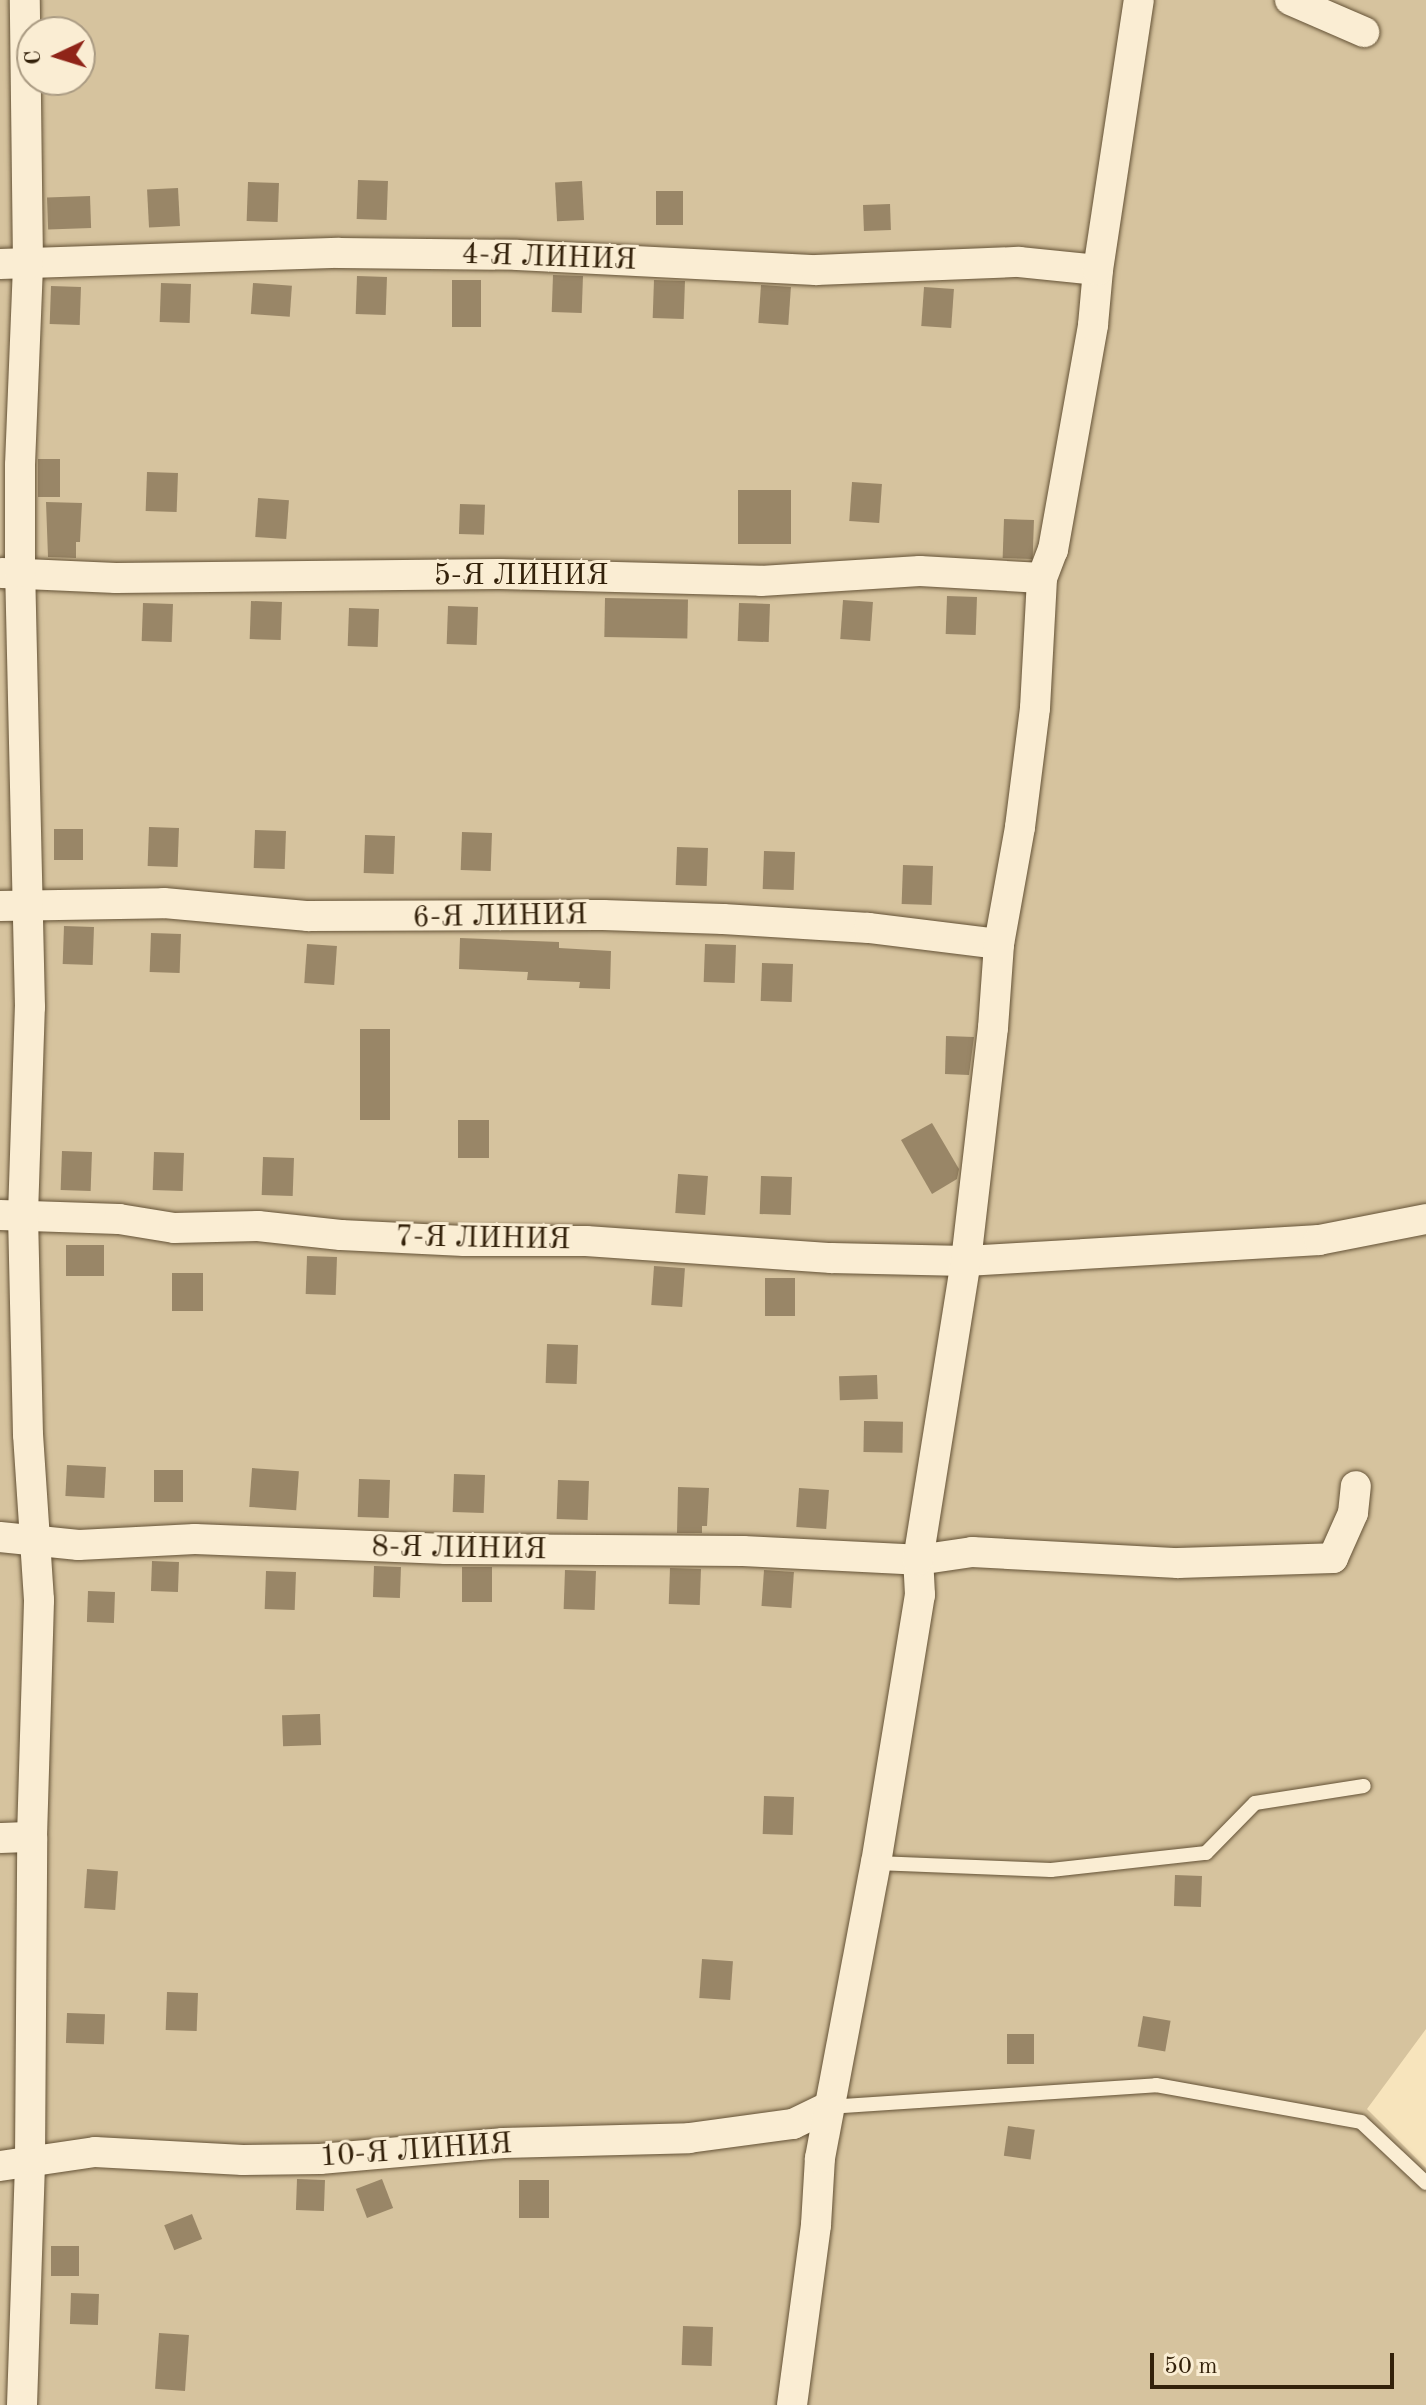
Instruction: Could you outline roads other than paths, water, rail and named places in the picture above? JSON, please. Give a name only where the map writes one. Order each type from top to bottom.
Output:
[{"type":"street","points":[[22,2405],[30,2160],[32,1837],[39,1600],[32,1538],[12,1215],[29,1111],[14,906],[10,573],[20,465],[14,264],[25,0]]},
{"type":"street","points":[[792,2405],[828,2107],[876,1863],[920,1595],[918,1560],[966,1261],[993,1028],[999,944],[1020,827],[1035,708],[1042,578],[1053,550],[1093,325],[1098,270],[1139,0]]},
{"type":"street","points":[[1290,0],[1364,32]]},
{"type":"street","name":"4-Я ЛИНИЯ","points":[[14,264],[339,253],[517,255],[816,270],[1019,262],[1098,270]]},
{"type":"street","name":"5-Я ЛИНИЯ","points":[[10,573],[116,578],[500,574],[761,581],[920,571],[1042,578]]},
{"type":"street","name":"6-Я ЛИНИЯ","points":[[14,906],[164,903],[308,916],[603,915],[723,919],[869,928],[999,944]]},
{"type":"street","name":"7-Я ЛИНИЯ","points":[[12,1215],[119,1219],[174,1228],[258,1226],[433,1240],[586,1241],[831,1258],[966,1261],[1319,1240],[1426,1219]]},
{"type":"street","name":"8-Я ЛИНИЯ","points":[[0,1537],[79,1545],[195,1539],[446,1549],[743,1551],[918,1560],[972,1552],[1178,1563],[1333,1558],[1353,1513],[1356,1486]]},
{"type":"street","points":[[0,1838],[32,1837]]},
{"type":"street","name":"10-Я ЛИНИЯ","points":[[0,2166],[95,2152],[243,2160],[320,2159],[503,2143],[689,2138],[793,2124],[828,2107]]},
{"type":"lane","points":[[876,1863],[1051,1870],[1206,1853],[1255,1803],[1364,1786]]},
{"type":"lane","points":[[828,2107],[1156,2085],[1361,2122],[1426,2183]]}]
